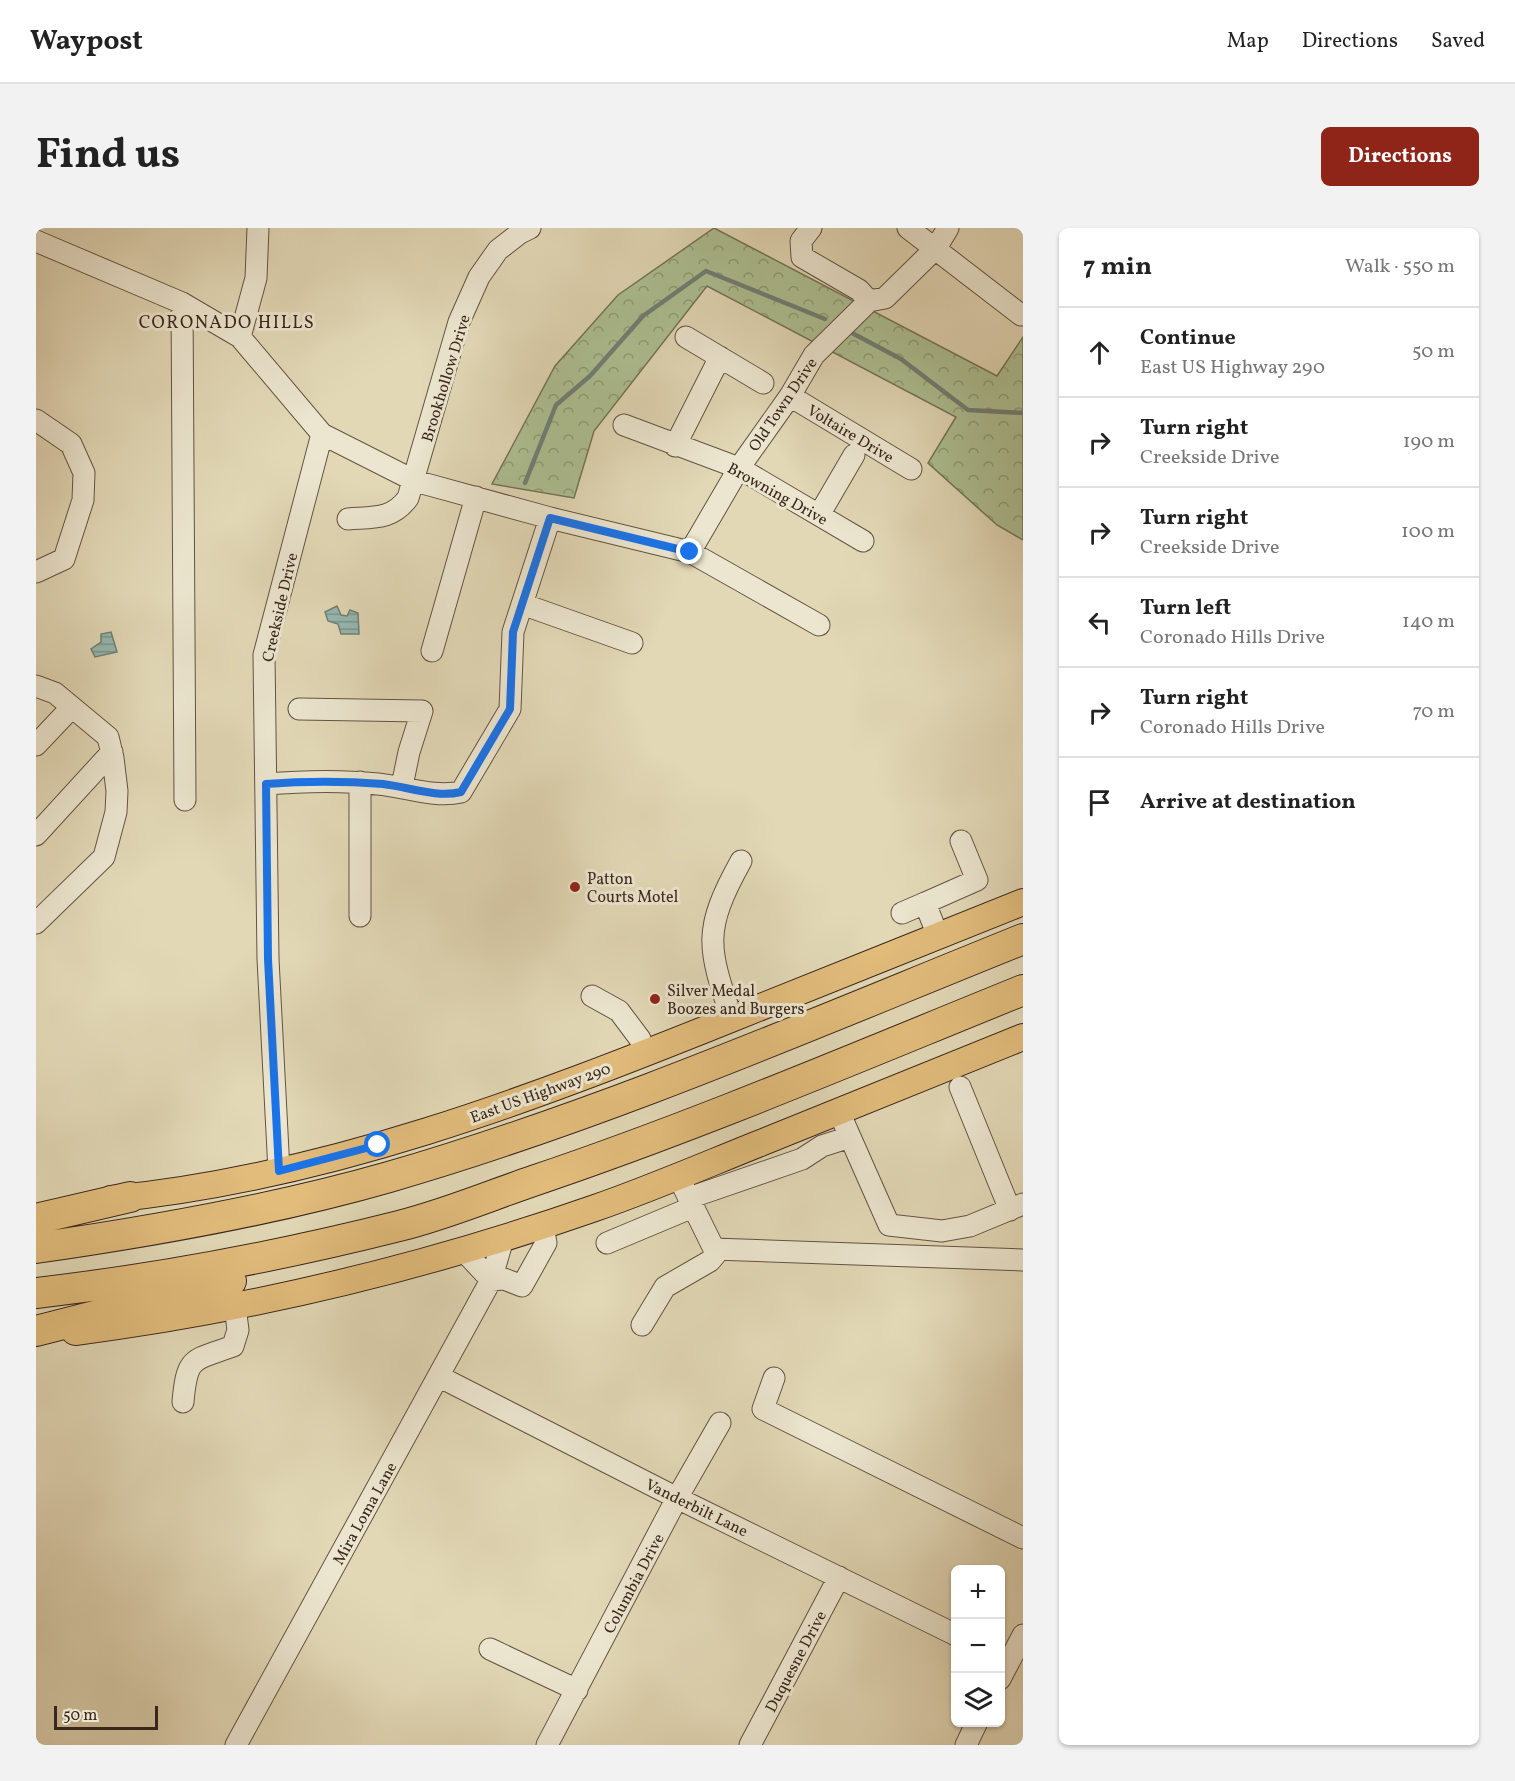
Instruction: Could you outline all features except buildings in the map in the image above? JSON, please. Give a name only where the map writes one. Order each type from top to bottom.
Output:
[{"type":"highway","points":[[36,1248],[109,1238],[311,1197],[477,1150],[665,1083],[1023,939]]},
{"type":"highway","points":[[36,1331],[310,1260],[682,1127],[1023,990]]},
{"type":"highway","points":[[36,1219],[130,1197]]},
{"type":"highway","points":[[36,1293],[117,1283],[221,1265],[402,1226]]},
{"type":"main road","name":"East US Highway 290","points":[[36,1203],[130,1197],[200,1187],[279,1171],[466,1119],[645,1054],[1023,902]]},
{"type":"main road","points":[[36,1337],[176,1318],[321,1289],[503,1239],[597,1208],[687,1194],[845,1125],[1023,1037]]},
{"type":"street","points":[[36,236],[39,228]]},
{"type":"street","points":[[240,337],[256,278],[258,228]]},
{"type":"street","points":[[811,228],[801,241],[802,257],[859,290],[869,301]]},
{"type":"street","points":[[908,228],[1021,315]]},
{"type":"street","name":"Old Town Drive","points":[[690,552],[739,468],[790,396],[814,355],[869,301],[885,298],[936,248],[948,228]]},
{"type":"street","name":"Brookhollow Drive","points":[[348,519],[385,516],[396,512],[408,498],[415,481],[459,322],[479,277],[498,250],[523,230]]},
{"type":"street","points":[[36,241],[182,303],[240,337],[322,434],[415,481],[550,518],[690,552],[819,625]]},
{"type":"street","points":[[182,303],[185,800]]},
{"type":"street","points":[[686,337],[763,383]]},
{"type":"street","points":[[675,446],[720,357]]},
{"type":"street","name":"Voltaire Drive","points":[[790,396],[911,469]]},
{"type":"street","points":[[36,420],[71,444],[84,473],[83,500],[64,559],[36,572]]},
{"type":"street","name":"Browning Drive","points":[[624,425],[675,446],[739,468],[863,541]]},
{"type":"street","name":"Creekside Drive","points":[[279,1171],[268,959],[264,654],[322,434]]},
{"type":"street","points":[[819,515],[854,455]]},
{"type":"street","points":[[432,651],[476,497]]},
{"type":"street","points":[[266,784],[360,782],[402,786],[446,796],[461,792],[510,709],[513,632],[550,518]]},
{"type":"street","points":[[522,604],[632,643]]},
{"type":"street","points":[[36,686],[55,693],[108,737],[117,791],[116,812],[104,857],[36,923]]},
{"type":"street","points":[[36,745],[71,708]]},
{"type":"street","points":[[299,710],[422,711],[409,752],[402,786]]},
{"type":"street","points":[[36,835],[111,752]]},
{"type":"street","points":[[360,782],[360,916]]},
{"type":"street","points":[[902,913],[977,880],[961,841]]},
{"type":"street","points":[[732,1019],[718,981],[712,952],[712,936],[715,917],[723,894],[741,861]]},
{"type":"street","points":[[925,903],[938,936]]},
{"type":"street","points":[[592,996],[619,1011],[640,1039],[645,1054]]},
{"type":"street","points":[[845,1125],[889,1225],[942,1231],[970,1226],[1016,1207],[960,1088]]},
{"type":"street","points":[[607,1243],[687,1194],[714,1249],[1023,1260]]},
{"type":"street","points":[[463,1250],[491,1280],[504,1279],[522,1286],[546,1243],[543,1226]]},
{"type":"street","name":"Mira Loma Lane","points":[[236,1745],[440,1377],[491,1280],[503,1239]]},
{"type":"street","points":[[642,1324],[665,1287],[710,1261],[720,1249]]},
{"type":"street","points":[[183,1402],[185,1375],[194,1361],[233,1346],[238,1330],[235,1307]]},
{"type":"street","name":"Vanderbilt Lane","points":[[440,1377],[677,1498],[951,1633]]},
{"type":"street","points":[[774,1378],[763,1409],[1023,1538]]},
{"type":"street","name":"Columbia Drive","points":[[547,1745],[677,1498],[720,1423]]},
{"type":"street","name":"Duquesne Drive","points":[[750,1745],[839,1577]]},
{"type":"street","points":[[1008,1667],[1023,1635]]},
{"type":"street","points":[[490,1650],[577,1690]]},
{"type":"street","points":[[966,1745],[975,1727]]},
{"type":"green space","points":[[714,228],[997,376],[1023,337],[1023,540],[997,525],[928,463],[956,417],[707,286],[594,431],[574,498],[492,484],[555,366],[618,295]]},
{"type":"water","points":[[337,606],[341,615],[347,616],[350,610],[358,613],[359,634],[341,634],[338,624],[328,621],[325,612]]},
{"type":"water","points":[[111,632],[117,652],[95,657],[91,649],[101,642],[101,634]]},
{"type":"waterway","points":[[525,483],[556,405],[590,376],[643,316],[706,271],[825,319]]},
{"type":"waterway","points":[[852,333],[901,359],[968,410],[1023,413]]},
{"type":"place","name":"Patton Courts Motel","points":[[575,887]]},
{"type":"place","name":"Silver Medal Boozes and Burgers","points":[[655,999]]},
{"type":"district","name":"CORONADO HILLS","points":[[227,322]]},
{"type":"route","points":[[378,1145],[279,1171],[268,959],[266,784],[360,782],[402,786],[446,796],[461,792],[510,709],[513,632],[550,518],[690,552]]}]
